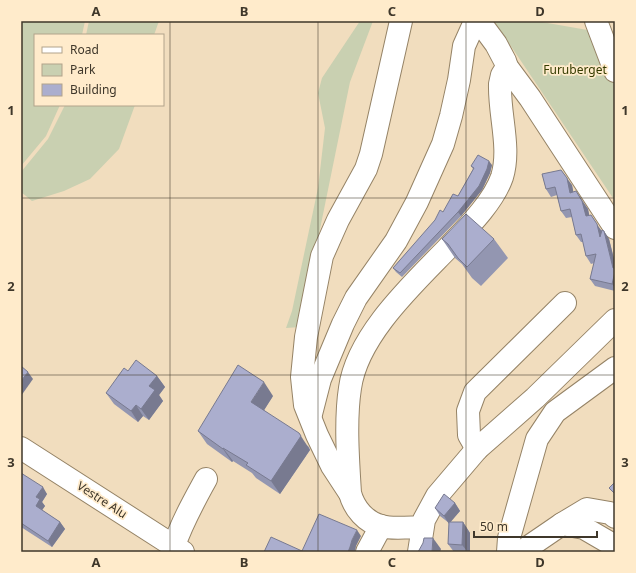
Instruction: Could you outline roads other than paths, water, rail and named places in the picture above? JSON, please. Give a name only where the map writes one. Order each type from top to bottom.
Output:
[{"type":"street","points":[[401,21],[371,154],[366,169],[338,220],[319,268],[306,337],[302,377],[304,405],[310,420],[332,466],[350,493],[361,514],[367,519],[381,526],[412,526],[422,528]]},
{"type":"street","points":[[310,420],[311,410],[320,379],[343,324],[356,298],[396,241],[420,195],[443,144],[459,80],[464,46],[474,21]]},
{"type":"street","points":[[479,21],[496,44],[507,67],[530,98],[615,228]]},
{"type":"street","points":[[596,21],[615,71]]},
{"type":"street","points":[[350,493],[348,404],[353,373],[365,345],[375,329],[480,212],[498,186],[504,168],[505,152],[500,84],[502,75],[507,67]]},
{"type":"street","points":[[477,449],[469,435],[468,411],[475,392],[565,303]]},
{"type":"street","points":[[419,552],[424,520],[437,496],[477,449],[535,398],[615,320]]},
{"type":"street","points":[[508,552],[509,538],[537,439],[555,412],[615,368]]},
{"type":"street","name":"Vestre Alu","points":[[21,448],[178,549]]},
{"type":"street","points":[[178,549],[178,534],[206,479]]},
{"type":"street","points":[[521,552],[587,509],[610,513],[615,517]]},
{"type":"street","points":[[562,524],[584,528],[615,546]]},
{"type":"street","points":[[367,552],[381,526]]},
{"type":"park label","name":"Furuberget","points":[[575,70]]}]
